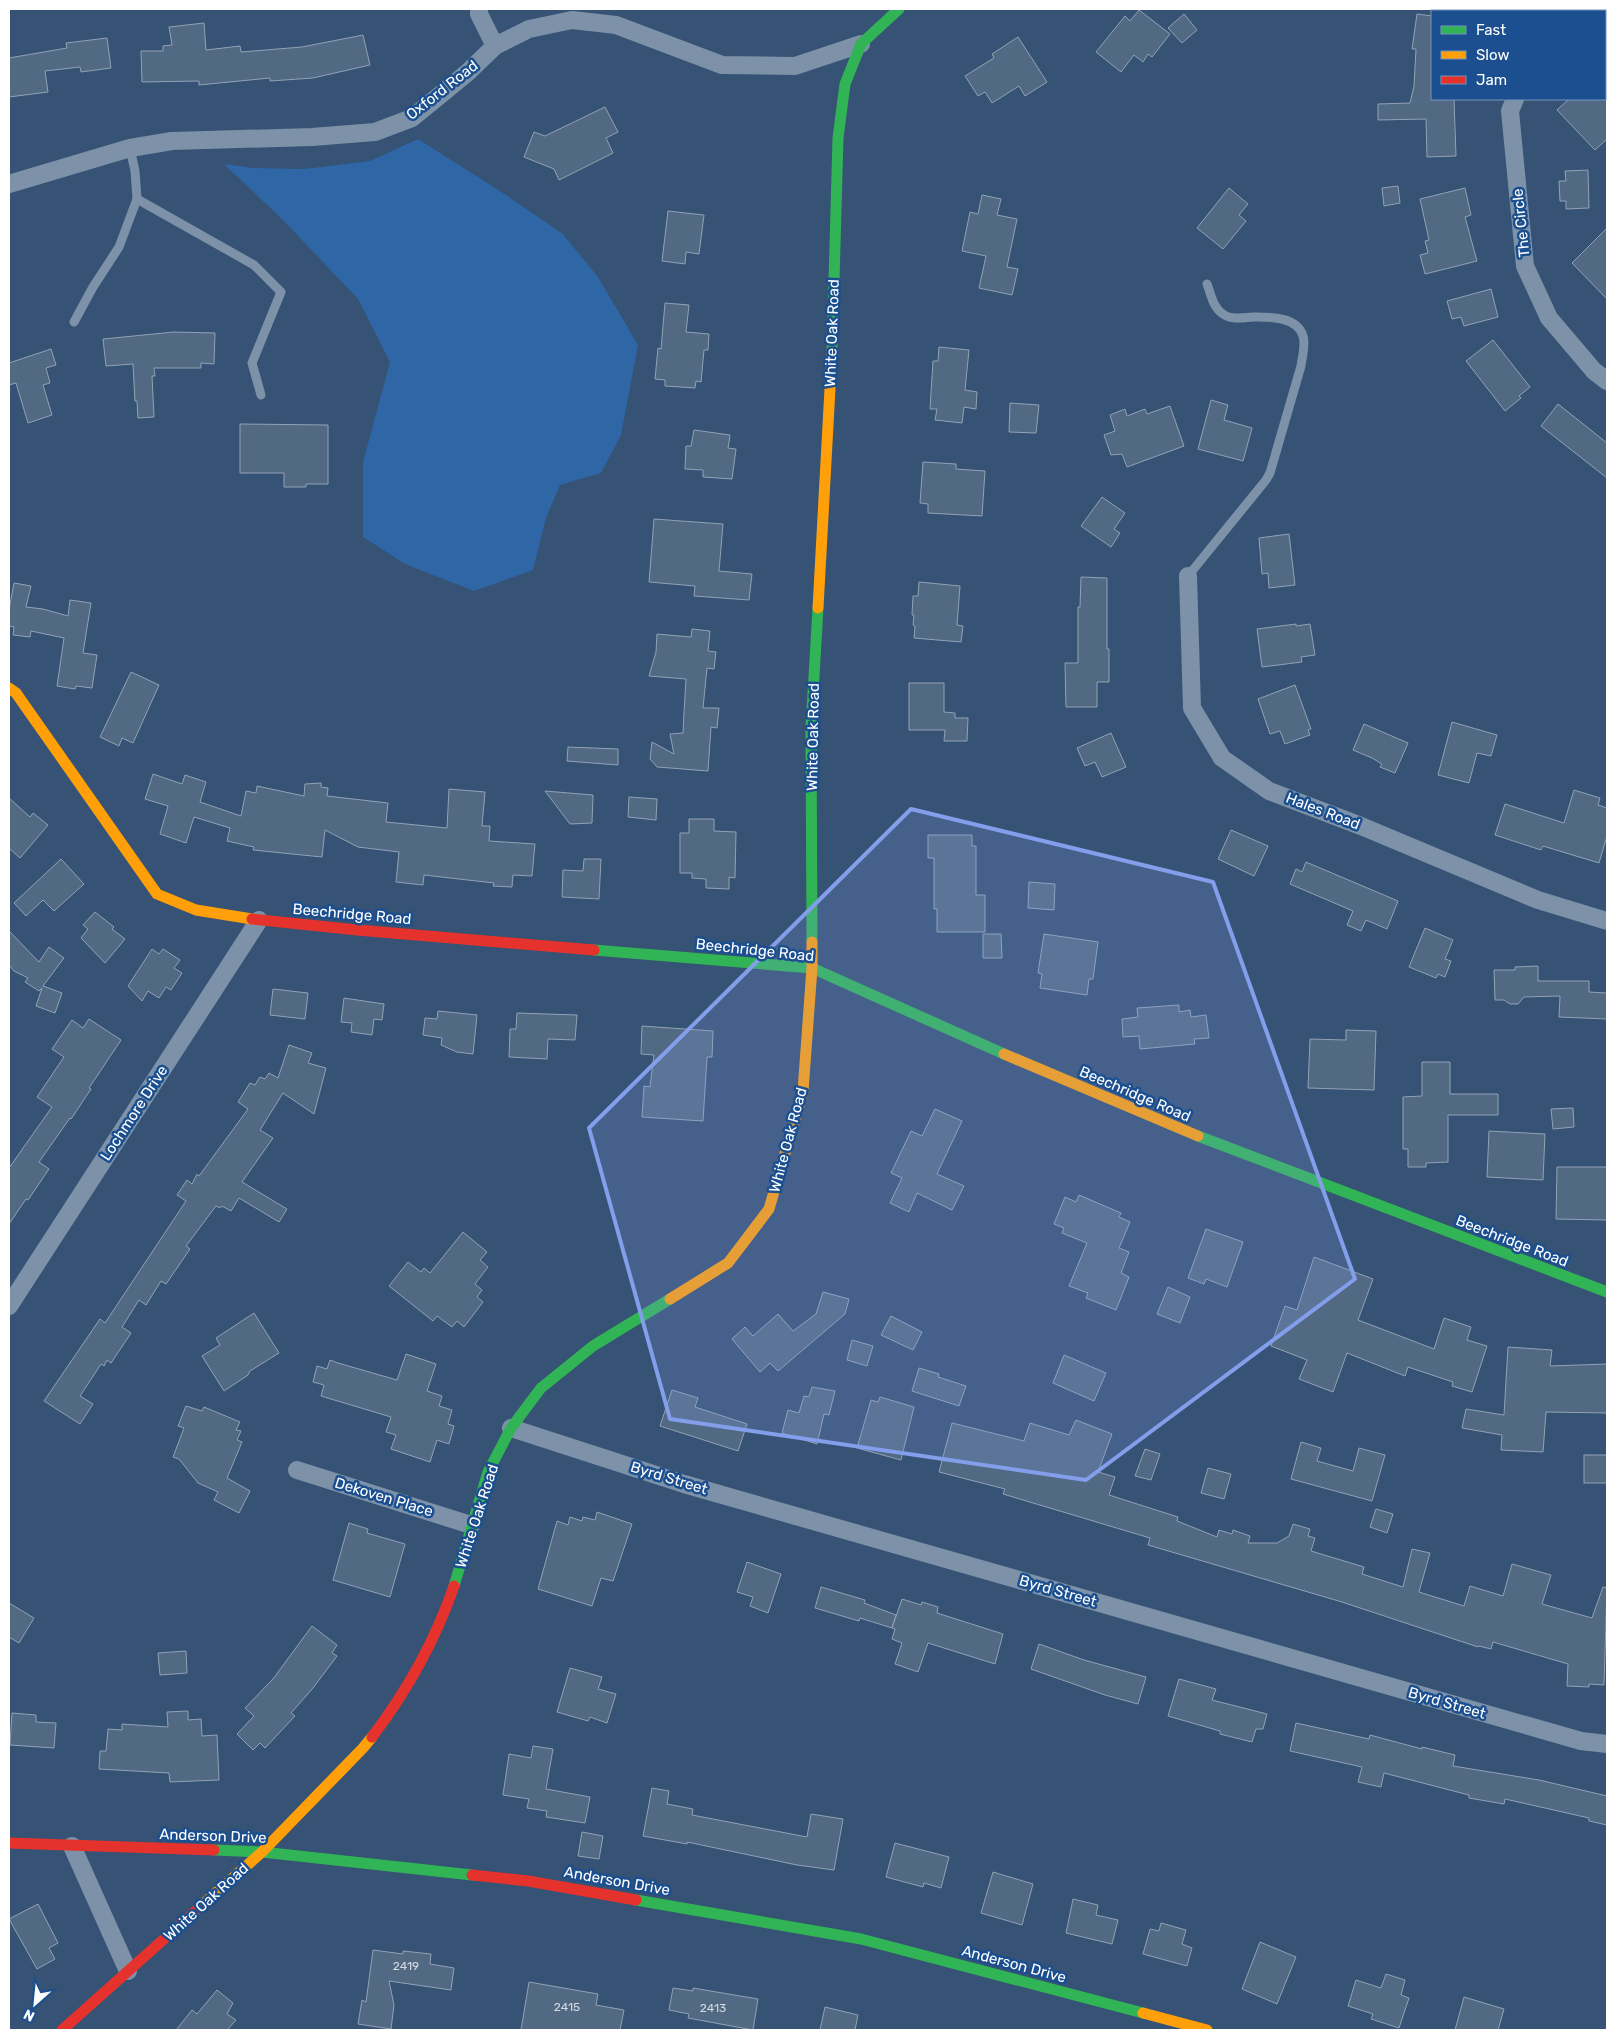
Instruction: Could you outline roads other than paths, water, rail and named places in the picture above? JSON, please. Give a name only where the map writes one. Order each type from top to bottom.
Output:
[{"type":"street","points":[[479,9],[479,14],[495,46]]},
{"type":"street","name":"White Oak Road","points":[[62,2030],[262,1852],[363,1748],[398,1702],[439,1628],[454,1587],[471,1524],[488,1472],[511,1428],[540,1388],[593,1346],[728,1263],[769,1209],[803,1091],[812,968],[811,728],[834,320],[838,138],[845,84],[862,44],[899,9]]},
{"type":"street","name":"Oxford Road","points":[[9,184],[130,148],[172,141],[312,137],[375,132],[412,118],[467,73],[495,46],[529,29],[573,14],[616,25],[722,65],[795,66],[862,44]]},
{"type":"street","name":"The Circle","points":[[1515,100],[1510,111],[1526,266],[1549,318],[1594,371],[1607,381]]},
{"type":"street","name":"Hales Road","points":[[1188,576],[1192,708],[1222,758],[1269,791],[1362,826],[1538,900],[1607,921]]},
{"type":"street","name":"Beechridge Road","points":[[9,688],[16,693],[157,894],[196,910],[259,920],[357,930],[812,968],[1026,1064],[1228,1149],[1607,1292]]},
{"type":"street","name":"Lochmore Drive","points":[[9,1306],[259,920]]},
{"type":"street","name":"Byrd Street","points":[[511,1428],[684,1484],[1581,1741],[1607,1744]]},
{"type":"street","name":"Dekoven Place","points":[[297,1470],[471,1524]]},
{"type":"street","name":"Anderson Drive","points":[[9,1843],[262,1852],[528,1881],[861,1939],[1186,2028],[1207,2030]]},
{"type":"street","points":[[72,1846],[128,1971]]},
{"type":"lane","points":[[74,322],[93,287],[119,247],[137,199],[135,171],[130,148]]},
{"type":"lane","points":[[137,199],[254,265],[281,292],[252,363],[261,395]]},
{"type":"lane","points":[[1188,576],[1270,473],[1301,366],[1304,348],[1304,336],[1298,326],[1287,320],[1228,317],[1221,313],[1215,306],[1207,284]]}]
